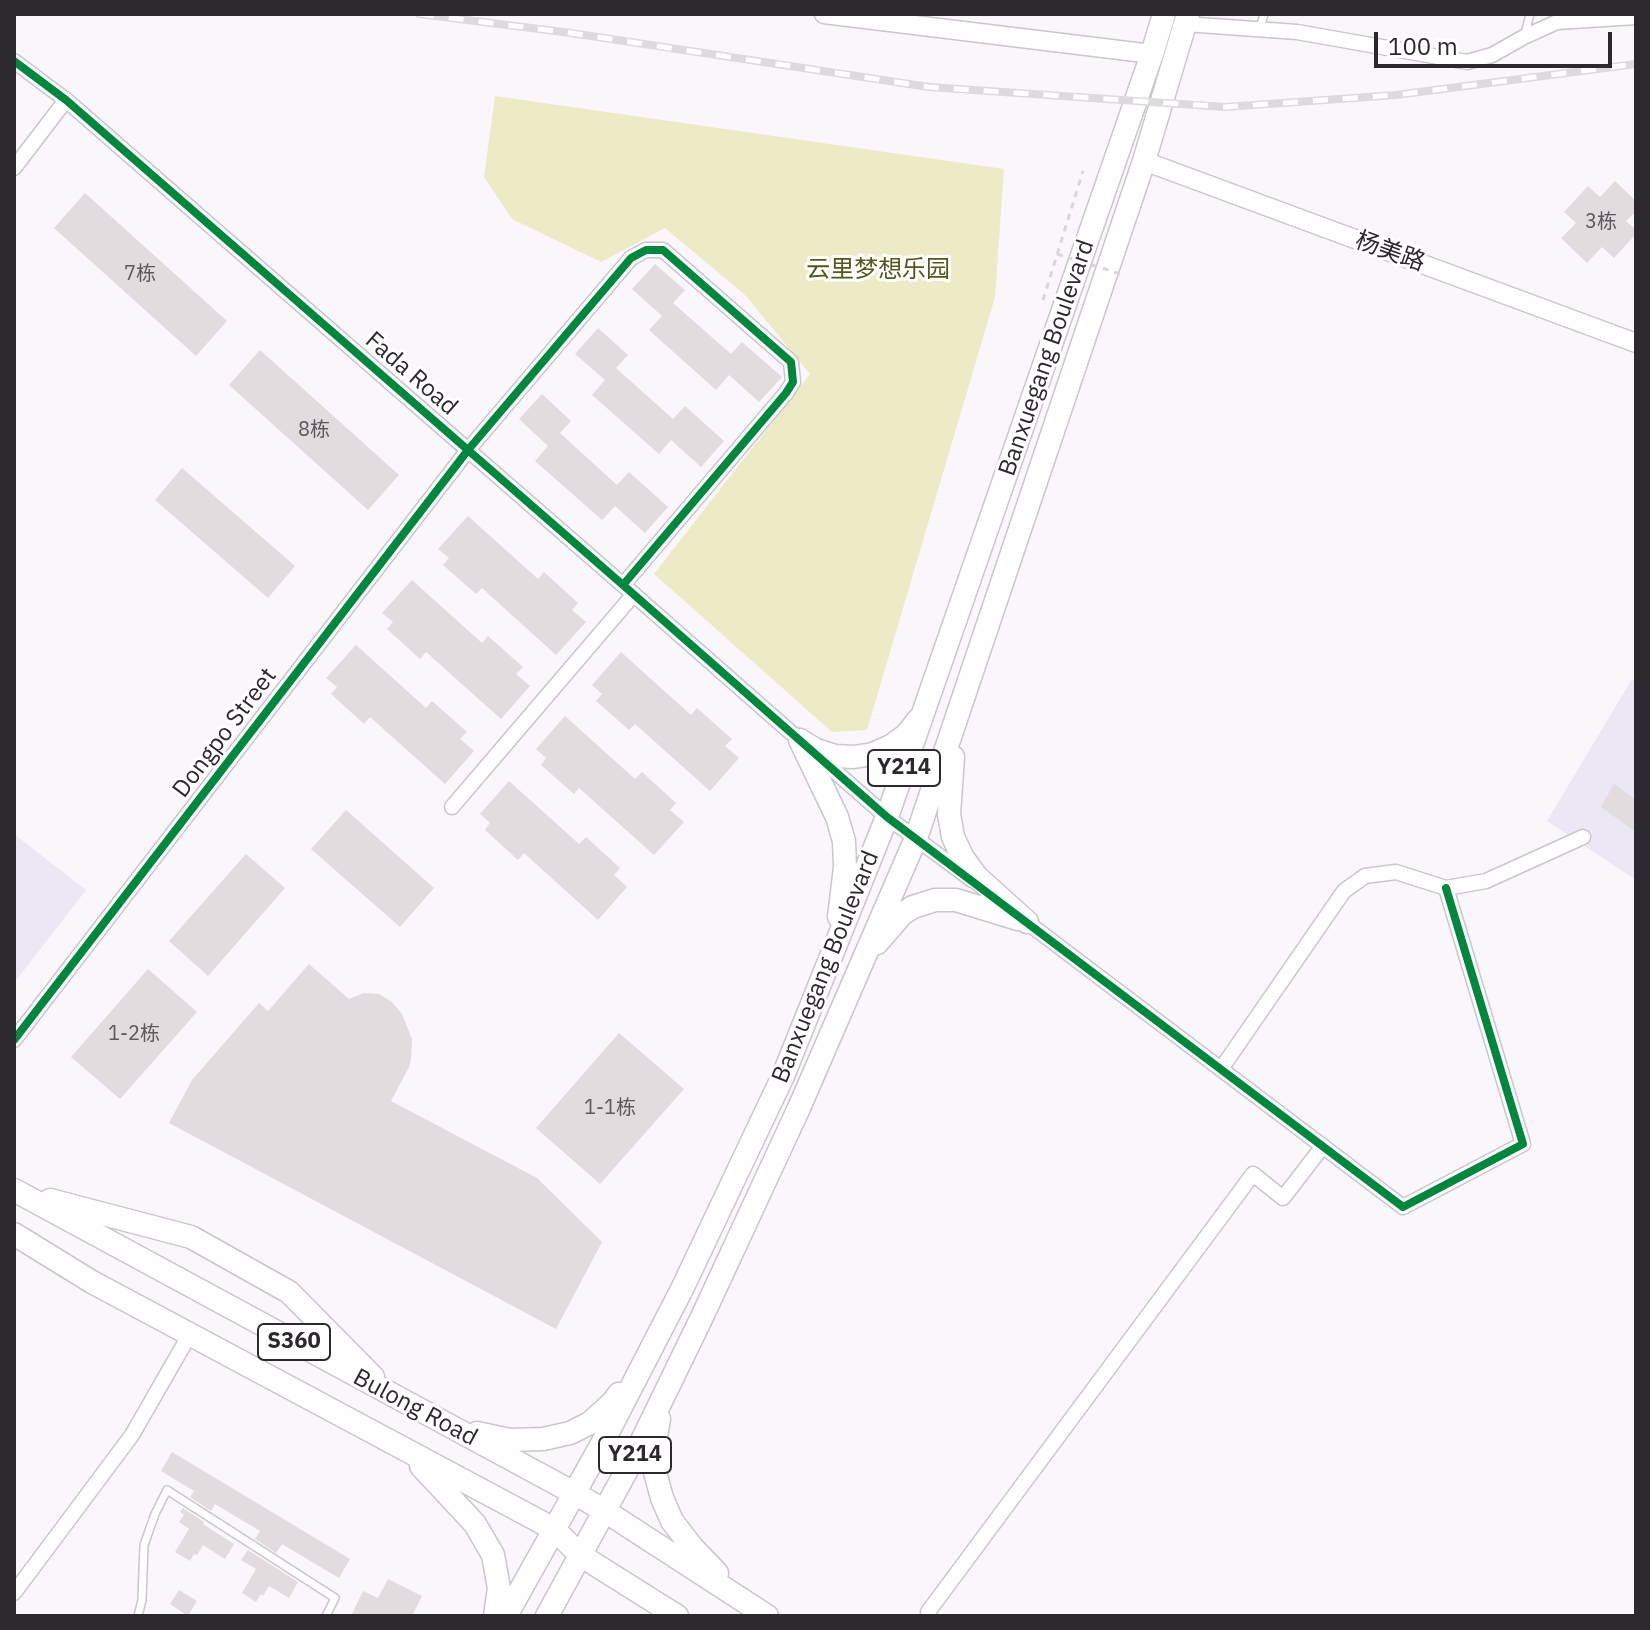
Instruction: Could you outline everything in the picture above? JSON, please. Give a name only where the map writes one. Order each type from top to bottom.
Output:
[{"type":"main road","name":"Banxuegang Boulevard","points":[[506,1616],[682,1289],[783,1076],[887,817],[1164,14]]},
{"type":"main road","name":"Banxuegang Boulevard","points":[[663,1399],[799,1108],[916,838],[1144,161],[1186,19]]},
{"type":"main road","points":[[800,740],[816,750],[835,756],[873,754],[906,735],[919,720],[927,702]]},
{"type":"main road","points":[[957,718],[949,814],[953,837],[977,877],[1027,922]]},
{"type":"main road","points":[[800,740],[837,817],[844,841],[845,867],[835,946]]},
{"type":"main road","points":[[862,960],[902,914],[924,902],[956,900],[1027,922]]},
{"type":"main road","points":[[14,1190],[191,1237],[289,1292],[391,1395]]},
{"type":"main road","name":"Bulong Road","points":[[14,1190],[574,1493],[767,1616]]},
{"type":"main road","name":"Bulong Road","points":[[14,1234],[92,1282],[554,1529],[580,1555],[677,1616]]},
{"type":"main road","points":[[451,1428],[510,1440],[543,1439],[570,1433],[590,1423],[612,1403],[648,1354]]},
{"type":"main road","points":[[663,1399],[655,1448],[655,1472],[662,1498],[672,1521],[692,1547],[745,1602]]},
{"type":"main road","name":"Y214","points":[[547,1616],[663,1399]]},
{"type":"main road","points":[[403,1448],[475,1524],[493,1555],[499,1588],[495,1616]]},
{"type":"street","points":[[824,14],[1152,54]]},
{"type":"street","points":[[1186,19],[1259,31],[1297,32],[1467,62],[1492,55],[1557,22],[1636,17]]},
{"type":"street","name":"Fada Road","points":[[14,61],[66,100],[887,817],[1403,1207],[1523,1144],[1446,888]]},
{"type":"street","points":[[14,168],[66,100]]},
{"type":"street","name":"杨美路","points":[[1144,161],[1636,343]]},
{"type":"street","name":"Dongpo Street","points":[[14,1040],[468,450],[631,258],[646,250],[663,250],[791,362],[793,382],[629,590]]},
{"type":"street","points":[[452,807],[629,590]]},
{"type":"street","points":[[1221,1069],[1344,891],[1365,876],[1396,872],[1446,888],[1486,881],[1583,837]]},
{"type":"street","points":[[928,1612],[1253,1174],[1283,1198],[1323,1146]]},
{"type":"street","points":[[14,1593],[132,1435],[190,1334]]},
{"type":"lane","points":[[1259,31],[1264,14]]},
{"type":"lane","points":[[1524,37],[1530,14]]},
{"type":"lane","points":[[138,1616],[142,1600],[144,1545],[167,1490],[335,1598],[326,1616]]},
{"type":"path","points":[[1043,300],[1083,171]]},
{"type":"path","points":[[1057,254],[1124,275]]},
{"type":"shaded area","points":[[1632,679],[1636,681],[1636,880],[1547,821]]},
{"type":"shaded area","points":[[14,834],[86,890],[14,983]]},
{"type":"green space","name":"云里梦想乐园","points":[[495,96],[1004,169],[995,297],[867,730],[832,732],[654,574],[810,374],[745,295],[665,228],[601,262],[512,219],[484,177]]},
{"type":"building","points":[[1615,181],[1636,201],[1636,211],[1626,221],[1636,230],[1636,234],[1614,258],[1602,247],[1587,263],[1561,238],[1576,223],[1564,212],[1588,186],[1600,197]]},
{"type":"building","points":[[85,193],[227,321],[196,356],[54,228]]},
{"type":"building","points":[[655,264],[685,290],[673,303],[731,354],[742,342],[782,377],[759,402],[729,375],[716,390],[649,330],[662,316],[632,289]]},
{"type":"building","points":[[598,328],[628,355],[616,368],[673,419],[685,406],[724,441],[701,467],[671,440],[659,454],[592,395],[605,380],[575,354]]},
{"type":"building","points":[[260,350],[399,475],[368,510],[229,385]]},
{"type":"building","points":[[542,394],[571,421],[560,433],[617,485],[629,472],[668,507],[645,533],[615,506],[602,520],[535,461],[548,446],[519,419]]},
{"type":"building","points":[[182,468],[295,566],[268,598],[155,500]]},
{"type":"building","points":[[468,516],[538,579],[544,572],[578,603],[572,610],[586,622],[556,655],[482,588],[476,594],[443,565],[449,558],[438,549]]},
{"type":"building","points":[[412,580],[482,643],[488,636],[523,667],[516,674],[530,686],[501,719],[426,652],[420,659],[387,629],[393,622],[382,613]]},
{"type":"building","points":[[356,645],[426,708],[432,701],[467,732],[460,739],[474,751],[445,784],[370,717],[364,724],[331,694],[337,687],[326,678]]},
{"type":"building","points":[[621,652],[691,715],[697,708],[732,739],[725,746],[739,758],[710,791],[635,724],[629,730],[596,701],[602,694],[592,685]]},
{"type":"building","points":[[565,716],[635,779],[642,772],[676,803],[670,810],[684,822],[654,855],[579,788],[574,794],[541,765],[546,758],[536,749]]},
{"type":"building","points":[[509,781],[579,844],[586,837],[620,868],[614,875],[627,887],[598,920],[524,853],[518,860],[485,830],[490,823],[480,814]]},
{"type":"building","points":[[1614,784],[1636,800],[1636,832],[1601,807]]},
{"type":"building","points":[[346,810],[434,888],[400,927],[311,849]]},
{"type":"building","points":[[246,854],[285,888],[208,976],[169,941]]},
{"type":"building","points":[[309,964],[349,999],[364,993],[379,994],[392,1002],[402,1014],[412,1039],[411,1058],[391,1101],[537,1178],[602,1242],[556,1329],[169,1123],[192,1080],[259,1003],[268,1011]]},
{"type":"building","points":[[148,969],[197,1012],[120,1099],[71,1057]]},
{"type":"building","points":[[619,1033],[684,1089],[600,1184],[536,1128]]},
{"type":"building","points":[[172,1452],[350,1559],[339,1578],[282,1544],[276,1553],[255,1539],[260,1531],[215,1504],[211,1511],[190,1497],[194,1491],[161,1471]]},
{"type":"building","points":[[183,1508],[234,1544],[225,1559],[203,1545],[190,1561],[175,1552],[189,1529],[179,1522],[184,1515],[180,1512]]},
{"type":"building","points":[[248,1550],[298,1582],[289,1598],[269,1586],[256,1602],[242,1593],[256,1569],[241,1560]]},
{"type":"building","points":[[388,1579],[422,1596],[412,1616],[351,1616],[363,1591],[378,1598]]},
{"type":"building","points":[[179,1590],[197,1601],[188,1616],[170,1604]]},
{"type":"railway","points":[[419,14],[571,33],[929,87],[1225,107],[1396,95],[1636,64]]},
{"type":"cycle path","points":[[14,61],[66,100],[887,817],[1403,1207],[1523,1144],[1446,888]]},
{"type":"cycle path","points":[[14,1040],[468,450],[631,258],[646,250],[663,250],[791,362],[793,382],[623,585]]}]
